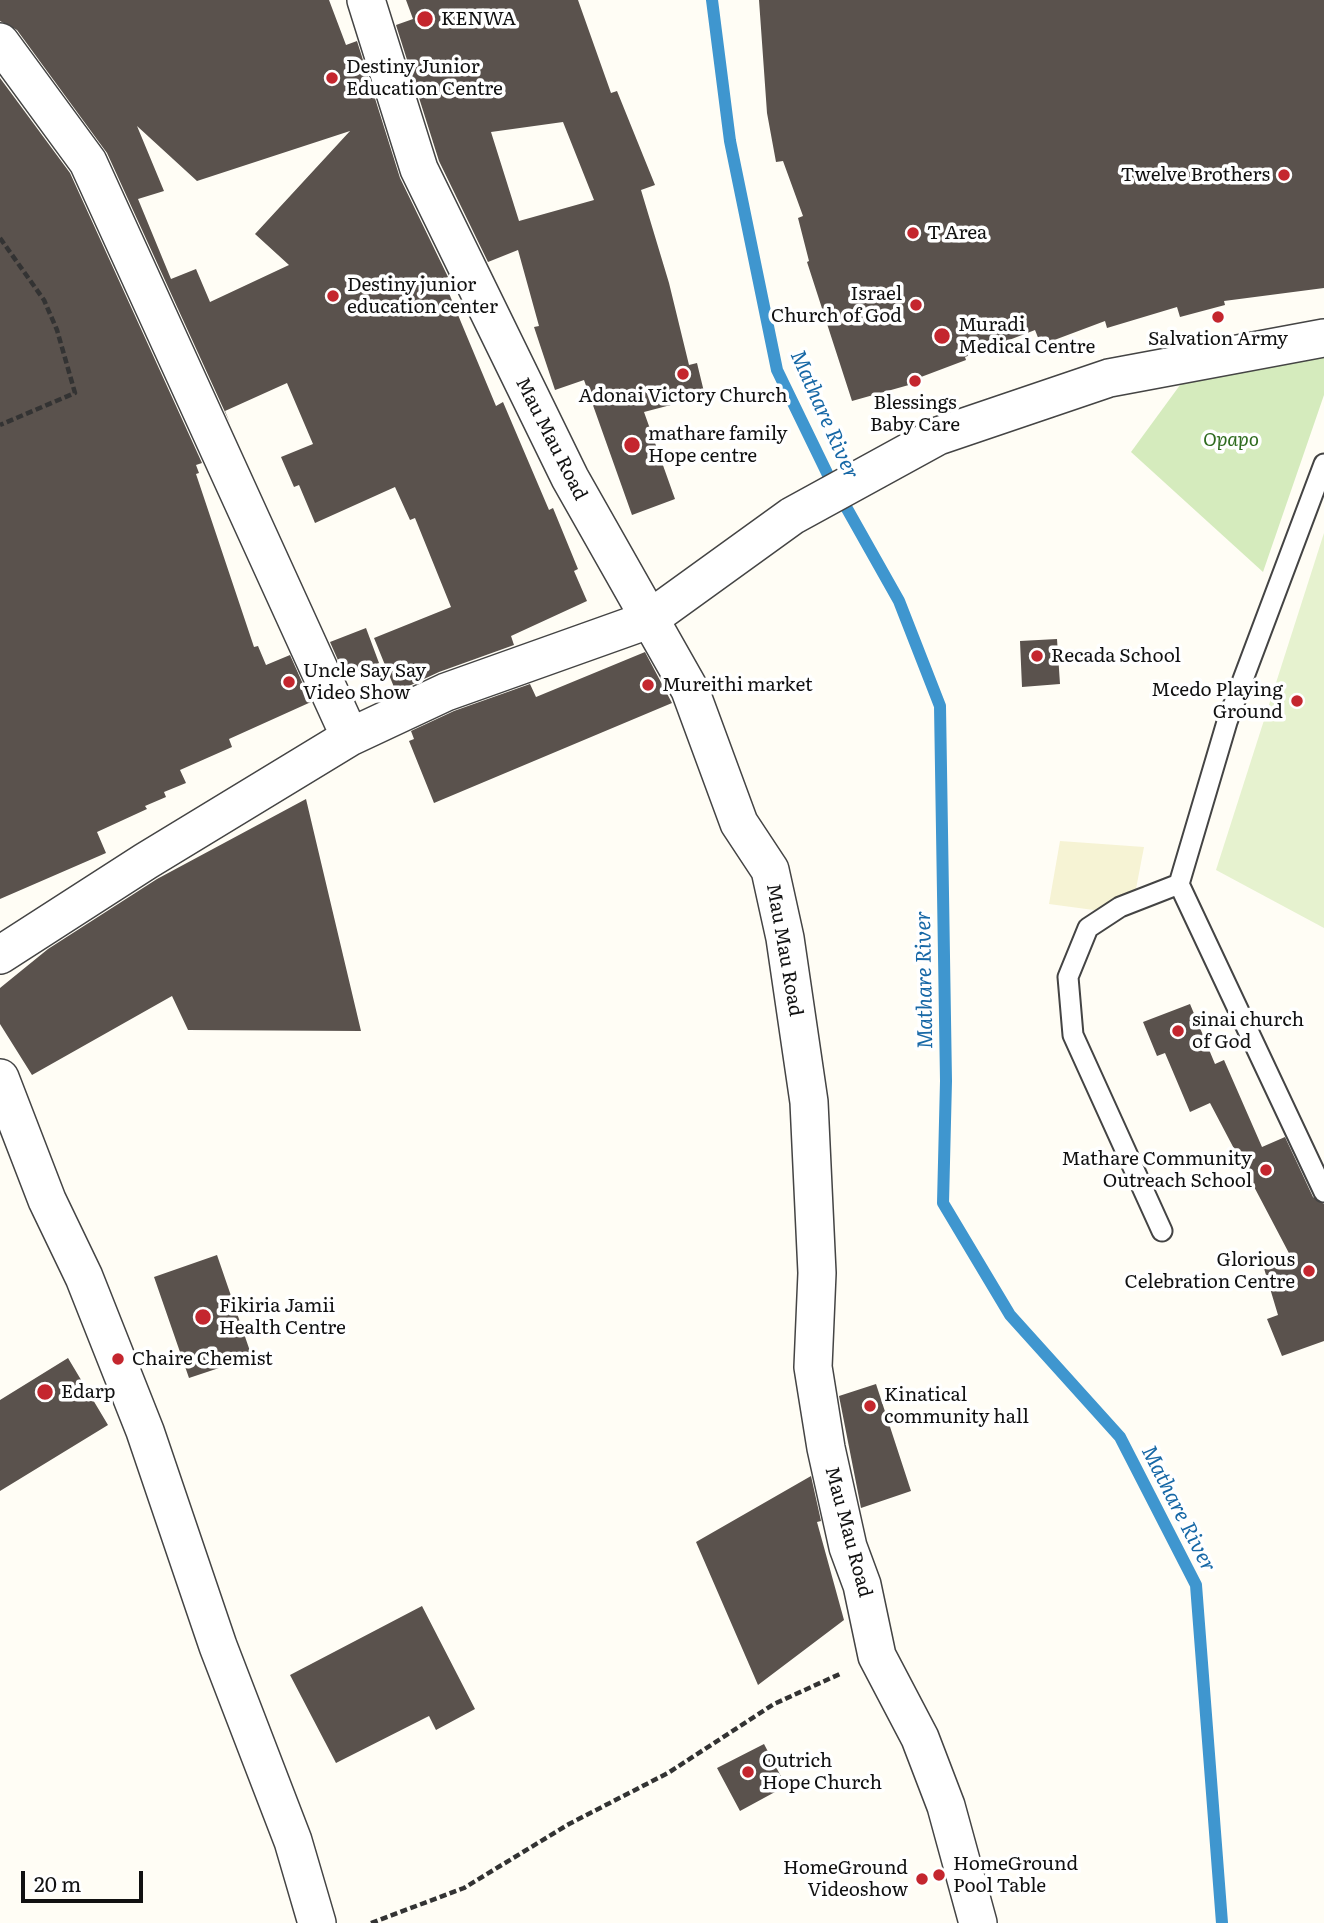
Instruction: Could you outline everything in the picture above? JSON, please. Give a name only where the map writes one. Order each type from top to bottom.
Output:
[{"type":"street","name":"Mau Mau Road","points":[[366,0],[419,170],[570,478],[690,690],[739,823],[770,870],[786,938],[809,1102],[817,1273],[813,1367],[826,1448],[848,1547],[862,1585],[877,1656],[920,1738],[946,1806],[978,1923]]},
{"type":"street","points":[[0,42],[88,162],[350,737]]},
{"type":"street","points":[[0,955],[146,861],[350,737],[446,692],[648,620],[792,516],[938,436],[1109,378],[1324,338]]},
{"type":"street","points":[[0,1078],[47,1200],[84,1276],[145,1431],[218,1646],[293,1841],[317,1923]]},
{"type":"lane","points":[[1324,464],[1227,722],[1179,884],[1324,1192]]},
{"type":"lane","points":[[1162,1231],[1073,1035],[1068,977],[1088,928],[1120,907],[1179,884]]},
{"type":"path","points":[[0,238],[44,300],[57,330],[75,393],[0,425]]},
{"type":"path","points":[[371,1923],[464,1888],[569,1824],[668,1773],[774,1704],[877,1656]]},
{"type":"shaded area","points":[[1060,841],[1144,847],[1131,915],[1049,904]]},
{"type":"green space","name":"Opapo","points":[[1324,356],[1324,395],[1263,572],[1131,452],[1191,370]]},
{"type":"green space","name":"Mcedo Playing Ground","points":[[1324,533],[1324,928],[1216,870]]},
{"type":"building","points":[[0,0],[329,0],[346,45],[357,41],[400,178],[448,277],[443,279],[496,406],[503,402],[549,510],[553,508],[578,569],[574,571],[587,601],[511,636],[514,645],[439,672],[396,692],[374,638],[451,607],[415,518],[410,520],[395,487],[315,523],[299,485],[294,487],[281,457],[313,444],[287,383],[225,411],[230,423],[107,153],[17,30],[0,21]],"holes":[[[137,126],[197,181],[350,131],[255,234],[289,265],[210,302],[196,269],[171,279],[138,199],[164,191]]]},
{"type":"building","points":[[406,0],[578,0],[611,93],[617,91],[655,185],[641,190],[669,283],[689,365],[697,363],[705,396],[644,412],[675,499],[632,515],[584,380],[555,390],[534,327],[539,326],[518,250],[488,262],[439,161],[396,25],[413,19]],"holes":[[[563,122],[594,200],[519,221],[491,132]]]},
{"type":"building","points":[[759,0],[1324,0],[1324,288],[1224,301],[1225,305],[1180,317],[1177,307],[1107,328],[1105,321],[1041,345],[1035,330],[921,377],[923,381],[852,401],[807,262],[809,261],[798,218],[803,216],[783,161],[776,162],[767,113]]},
{"type":"building","points":[[0,78],[70,173],[202,463],[196,465],[199,473],[196,474],[254,647],[258,646],[266,665],[290,655],[311,702],[229,739],[232,747],[180,770],[186,783],[164,792],[166,797],[145,806],[147,809],[97,832],[106,853],[0,899]]},
{"type":"building","points":[[366,628],[379,663],[345,676],[330,642]]},
{"type":"building","points":[[1057,639],[1060,684],[1022,687],[1020,641]]},
{"type":"building","points":[[645,652],[672,703],[434,803],[409,741],[414,739],[411,731],[454,711],[530,684],[536,697]]},
{"type":"building","points":[[306,799],[361,1031],[188,1030],[172,996],[32,1075],[0,1024],[0,988],[48,949],[157,879]]},
{"type":"building","points":[[1190,1004],[1215,1064],[1224,1060],[1262,1147],[1285,1137],[1313,1197],[1324,1204],[1324,1341],[1282,1356],[1267,1319],[1278,1315],[1263,1265],[1291,1257],[1210,1103],[1190,1112],[1165,1053],[1157,1056],[1143,1022]]},
{"type":"building","name":"Fikiria Jamii Health Centre","points":[[217,1255],[252,1357],[189,1378],[154,1277]]},
{"type":"building","points":[[68,1358],[108,1425],[0,1491],[0,1400]]},
{"type":"building","points":[[876,1384],[911,1491],[861,1508],[839,1396]]},
{"type":"building","points":[[811,1476],[821,1521],[817,1522],[844,1620],[758,1685],[696,1542]]},
{"type":"building","points":[[422,1606],[475,1709],[436,1730],[429,1716],[336,1763],[290,1675]]},
{"type":"building","points":[[764,1744],[786,1786],[740,1811],[717,1768]]},
{"type":"waterway","name":"Mathare River","points":[[712,0],[730,141],[777,370],[828,475],[899,601],[940,706],[946,1081],[943,1203],[1010,1315],[1120,1437],[1196,1585],[1222,1923]]},
{"type":"place","name":"KENWA","points":[[425,19]]},
{"type":"place","name":"Destiny Junior Education Centre","points":[[332,78]]},
{"type":"place","name":"Twelve Brothers","points":[[1284,175]]},
{"type":"place","name":"T Area","points":[[913,233]]},
{"type":"place","name":"Destiny junior education center","points":[[333,296]]},
{"type":"place","name":"Israel Church of God","points":[[916,305]]},
{"type":"place","name":"Salvation Army","points":[[1218,317]]},
{"type":"place","name":"Muradi Medical Centre","points":[[942,336]]},
{"type":"place","name":"Adonai Victory Church","points":[[683,374]]},
{"type":"place","name":"Blessings Baby Care","points":[[915,381]]},
{"type":"place","name":"mathare family Hope centre","points":[[632,445]]},
{"type":"place","name":"Recada School","points":[[1037,656]]},
{"type":"place","name":"Uncle Say Say Video Show","points":[[289,682]]},
{"type":"place","name":"Mureithi market","points":[[648,685]]},
{"type":"place","name":"Mcedo Playing Ground","points":[[1297,701]]},
{"type":"place","name":"sinai church of God","points":[[1178,1031]]},
{"type":"place","name":"Mathare Community Outreach School","points":[[1266,1170]]},
{"type":"place","name":"Glorious Celebration Centre","points":[[1309,1271]]},
{"type":"place","name":"Fikiria Jamii Health Centre","points":[[203,1317]]},
{"type":"place","name":"Chaire Chemist","points":[[118,1359]]},
{"type":"place","name":"Edarp","points":[[45,1392]]},
{"type":"place","name":"Kinatical community hall","points":[[870,1406]]},
{"type":"place","name":"Outrich Hope Church","points":[[748,1772]]},
{"type":"place","name":"HomeGround Pool Table","points":[[939,1875]]},
{"type":"place","name":"HomeGround Videoshow","points":[[922,1879]]}]
